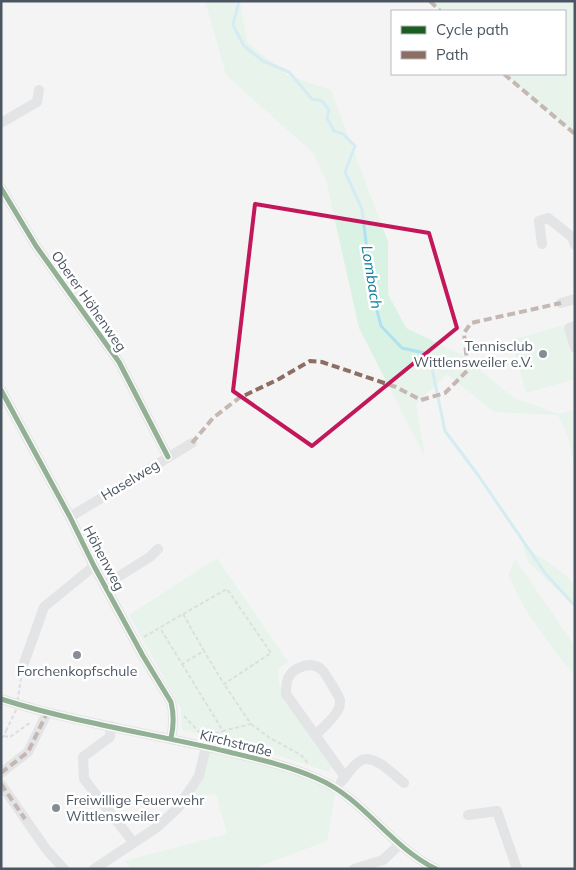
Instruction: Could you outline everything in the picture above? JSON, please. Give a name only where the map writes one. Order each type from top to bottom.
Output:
[{"type":"street","points":[[1,124],[37,102],[39,90]]},
{"type":"street","name":"Oberer Höhenweg","points":[[1,188],[36,246],[119,362],[168,457]]},
{"type":"street","points":[[542,244],[539,221],[548,218],[574,240]]},
{"type":"street","points":[[561,303],[575,299]]},
{"type":"street","points":[[575,326],[570,328],[575,348]]},
{"type":"street","name":"Höhenweg","points":[[1,390],[70,517],[94,566],[165,691],[173,710],[174,726],[171,738]]},
{"type":"street","name":"Haselweg","points":[[70,517],[192,443]]},
{"type":"street","points":[[105,585],[150,557],[158,549]]},
{"type":"street","points":[[23,666],[44,607],[94,566]]},
{"type":"street","points":[[316,735],[339,708],[340,699],[321,669],[313,665],[304,665],[289,676],[286,684],[286,694],[345,777]]},
{"type":"street","name":"Kirchstraße","points":[[1,699],[42,712],[171,738],[260,760],[316,777],[336,787],[356,803],[399,845],[425,864],[436,869]]},
{"type":"street","points":[[1,773],[28,752],[42,712]]},
{"type":"street","points":[[111,726],[110,737],[83,757],[84,779],[133,842]]},
{"type":"street","points":[[94,869],[156,828],[178,808],[199,776],[206,747]]},
{"type":"street","points":[[336,787],[360,761],[366,758],[374,759],[404,783]]},
{"type":"street","points":[[1,784],[46,849],[64,869]]},
{"type":"street","points":[[468,815],[497,811],[517,869]]},
{"type":"street","points":[[354,869],[385,864],[399,845]]},
{"type":"path","points":[[142,638],[227,589],[271,653],[224,684]]},
{"type":"path","points":[[183,614],[204,652],[251,724],[270,738],[301,754],[316,777]]},
{"type":"path","points":[[160,628],[223,731]]},
{"type":"path","points":[[182,664],[204,652]]},
{"type":"path","points":[[23,666],[16,710],[3,737],[10,737],[32,722],[42,712]]},
{"type":"path","points":[[173,710],[185,717],[202,734],[214,734],[251,724]]},
{"type":"highlighted area","points":[[255,204],[429,233],[457,328],[312,446],[233,391]]},
{"type":"green space","points":[[205,1],[240,1],[247,42],[287,75],[331,90],[388,242],[388,294],[406,328],[462,355],[514,398],[559,414],[575,410],[575,470],[569,440],[558,415],[494,412],[447,374],[416,404],[425,457],[359,328],[326,180],[313,153],[226,75]]},
{"type":"green space","points":[[430,1],[575,1],[575,134],[505,75],[566,75],[566,10],[439,10]]},
{"type":"green space","name":"Tennisclub Wittlensweiler e.V.","points":[[563,325],[575,368],[575,379],[526,393],[511,340]]},
{"type":"green space","points":[[522,544],[566,575],[575,587],[575,607],[528,562]]},
{"type":"green space","points":[[217,558],[288,662],[278,669],[279,685],[333,765],[329,772],[224,738],[182,730],[181,709],[129,615]]},
{"type":"green space","points":[[515,559],[575,646],[575,675],[556,653],[525,609],[508,575]]},
{"type":"green space","points":[[206,747],[336,787],[327,841],[253,869],[132,869],[124,861],[227,834],[216,794],[192,796]]},
{"type":"waterway","name":"Lombach","points":[[239,1],[233,25],[244,46],[263,61],[289,72],[312,99],[322,101],[329,110],[327,118],[334,131],[343,134],[355,146],[345,172],[362,209],[372,291],[381,326],[402,348],[429,354],[445,431],[478,475],[545,573],[575,606]]},
{"type":"marked path","points":[[430,1],[439,10]]},
{"type":"marked path","points":[[505,75],[575,134]]},
{"type":"marked path","points":[[192,443],[213,418],[239,398],[279,379],[310,361],[322,362],[396,387],[421,400],[445,393],[468,370],[464,333],[471,323],[561,303]]},
{"type":"marked path","points":[[1,773],[28,752],[47,713]]},
{"type":"marked path","points":[[1,784],[25,819]]},
{"type":"cycle path","points":[[1,188],[36,246],[119,362],[168,457]]},
{"type":"cycle path","points":[[1,390],[143,656],[171,702],[173,711],[171,738]]},
{"type":"cycle path","points":[[1,699],[86,722],[251,757],[306,774],[333,787],[348,797],[404,848],[436,869]]},
{"type":"place","name":"Tennisclub Wittlensweiler e.V.","points":[[543,354]]},
{"type":"place","name":"Forchenkopfschule","points":[[77,655]]},
{"type":"place","name":"Freiwillige Feuerwehr Wittlensweiler","points":[[56,808]]}]
